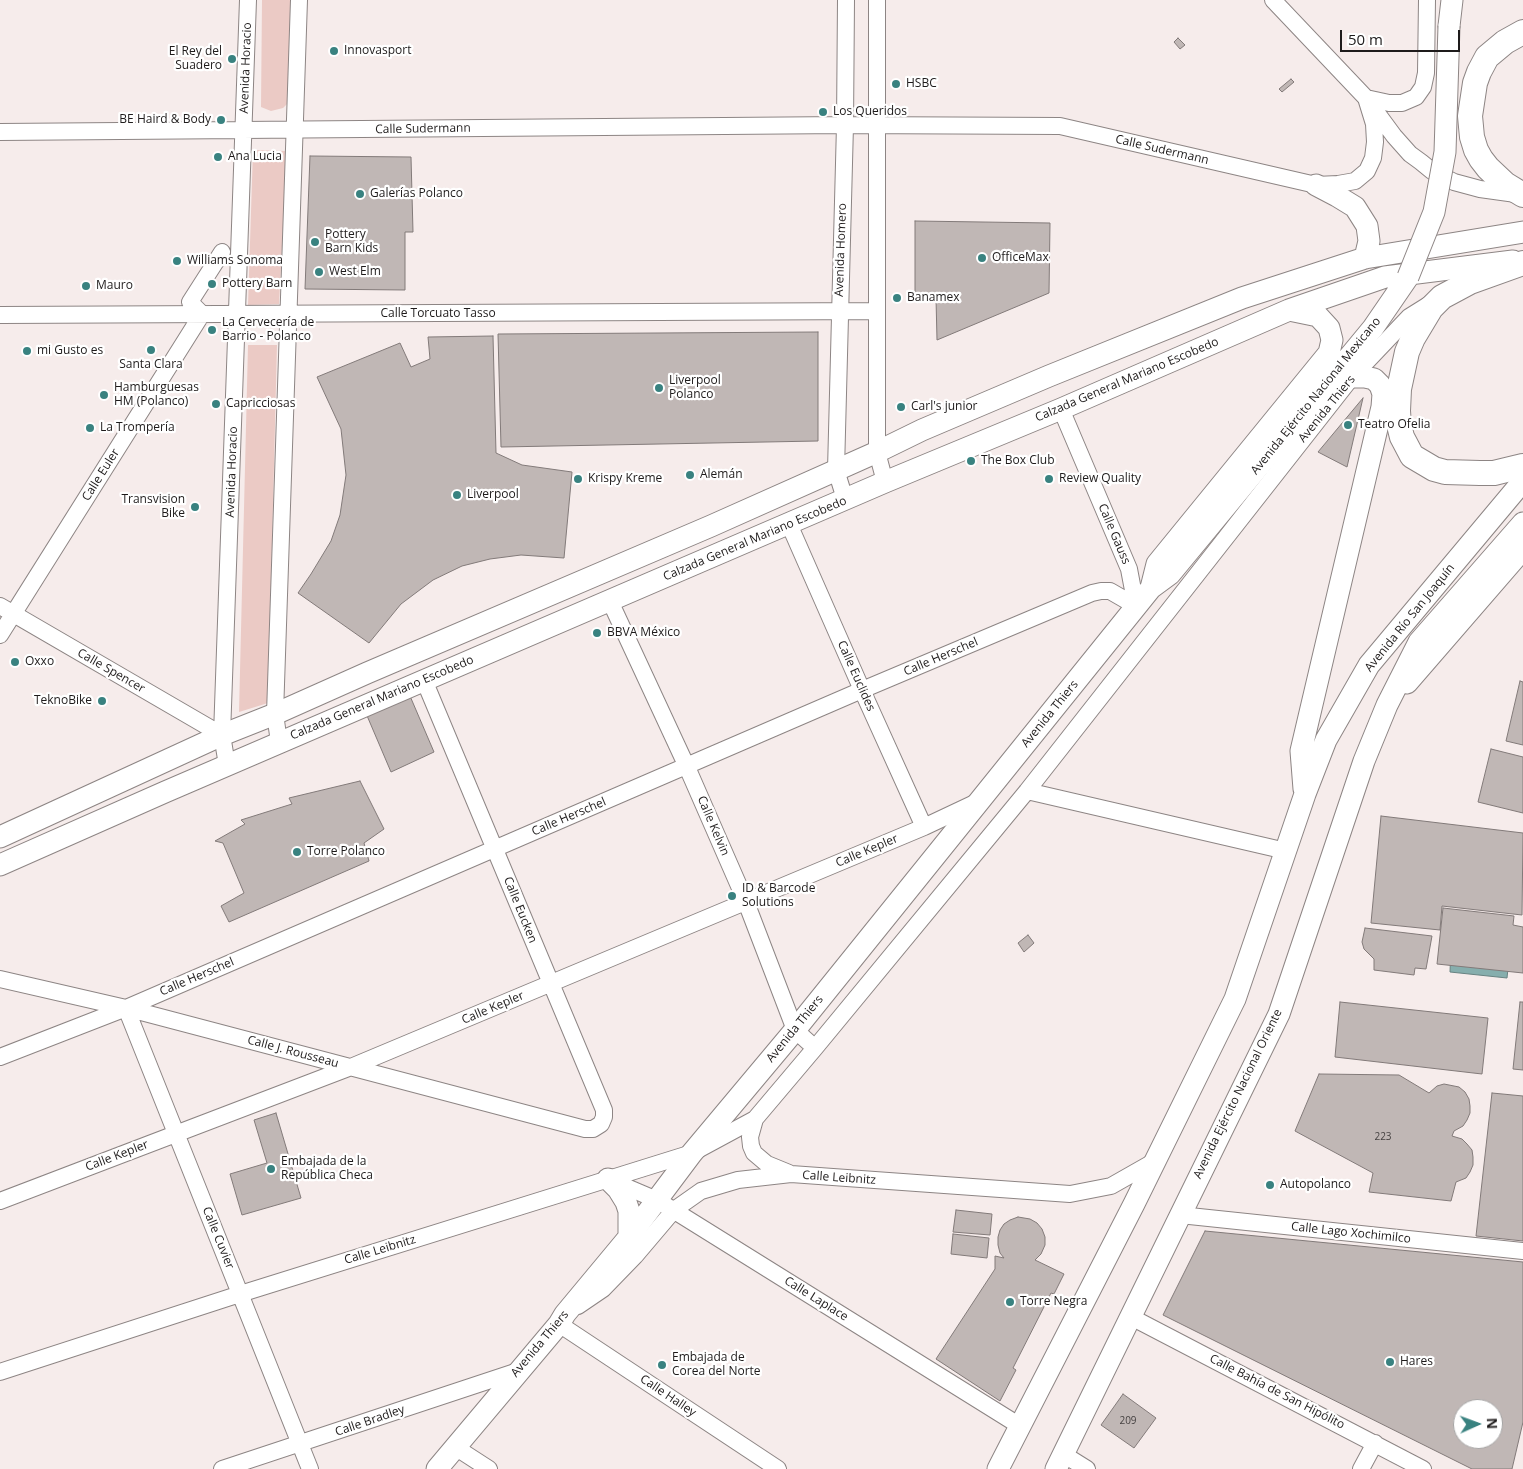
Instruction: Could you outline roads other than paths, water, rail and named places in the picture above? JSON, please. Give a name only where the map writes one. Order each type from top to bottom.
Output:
[{"type":"highway","points":[[1514,37],[1487,57],[1478,72],[1471,105],[1470,128],[1476,150],[1488,168],[1505,184],[1523,195]]},
{"type":"highway","points":[[1523,262],[1470,282],[1442,297],[1431,308],[1413,338],[1404,364],[1399,389],[1398,411],[1402,437],[1412,456],[1434,469],[1471,474],[1494,473],[1523,466]]},
{"type":"main road","name":"Avenida Ejército Nacional Mexicano","points":[[1151,588],[1170,574],[1373,328],[1408,277],[1434,212],[1445,152],[1449,26],[1448,0]]},
{"type":"main road","points":[[1449,26],[1452,0]]},
{"type":"main road","points":[[1316,185],[1354,208],[1367,226],[1369,241],[1365,258]]},
{"type":"main road","points":[[0,837],[222,735],[693,534],[922,430],[1048,376],[1242,298],[1365,258],[1523,232]]},
{"type":"main road","name":"Calzada General Mariano Escobedo","points":[[0,865],[279,742],[1289,310],[1385,276],[1523,262]]},
{"type":"main road","points":[[1151,588],[1157,564],[1329,353],[1332,340],[1329,328],[1318,316],[1289,310]]},
{"type":"main road","points":[[998,1469],[1156,1161],[1236,999],[1305,794],[1301,751],[1382,407],[1383,394],[1380,385],[1374,379],[1352,377]]},
{"type":"main road","name":"Avenida Río San Joaquín","points":[[1305,794],[1326,740],[1369,665],[1523,481]]},
{"type":"main road","name":"Avenida Río San Joaquín","points":[[1387,705],[1420,642],[1523,523]]},
{"type":"main road","points":[[1387,705],[1523,549]]},
{"type":"main road","name":"Avenida Thiers","points":[[437,1469],[629,1237],[666,1205],[692,1153],[795,1030],[1151,588]]},
{"type":"main road","name":"Avenida Ejército Nacional Oriente","points":[[1059,1462],[1279,1014],[1364,761],[1387,705]]},
{"type":"main road","points":[[608,1179],[626,1202],[629,1211],[629,1237]]},
{"type":"street","name":"Avenida Horacio","points":[[228,765],[222,735],[248,0]]},
{"type":"street","points":[[279,742],[275,714],[299,0]]},
{"type":"street","name":"Avenida Homero","points":[[846,0],[845,125],[836,470],[846,499]]},
{"type":"street","points":[[878,0],[877,452],[885,482]]},
{"type":"street","points":[[1273,0],[1366,98],[1402,146],[1432,171],[1454,182],[1480,189],[1523,195]]},
{"type":"street","points":[[1366,98],[1389,103],[1402,103],[1416,97],[1423,86],[1426,73],[1427,0]]},
{"type":"street","name":"Calle Sudermann","points":[[0,132],[845,125],[1060,126],[1316,185],[1355,181],[1367,172],[1375,142],[1374,124],[1366,98]]},
{"type":"street","points":[[202,314],[190,302],[222,252]]},
{"type":"street","name":"Avenida Thiers","points":[[755,1119],[1027,791],[1352,377],[1410,317],[1442,297]]},
{"type":"street","name":"Calle Torcuato Tasso","points":[[0,315],[877,311]]},
{"type":"street","name":"Calle Euler","points":[[0,636],[7,610],[202,314]]},
{"type":"street","name":"Calle Gauss","points":[[1061,409],[1129,569],[1136,606]]},
{"type":"street","name":"Calle Euclides","points":[[789,524],[924,827]]},
{"type":"street","name":"Calle Herschel","points":[[0,1057],[126,1008],[862,690],[1092,593],[1110,591],[1136,606]]},
{"type":"street","name":"Calle Kelvin","points":[[610,601],[687,766],[746,902],[795,1030],[815,1048]]},
{"type":"street","name":"Calle Spencer","points":[[7,610],[222,735]]},
{"type":"street","name":"Calle Eucken","points":[[424,680],[604,1110],[601,1124],[593,1129],[585,1129]]},
{"type":"street","points":[[1027,791],[1286,851]]},
{"type":"street","name":"Calle Kepler","points":[[0,1201],[351,1067],[924,827],[981,800]]},
{"type":"street","name":"Calle J. Rousseau","points":[[0,979],[126,1008],[585,1129]]},
{"type":"street","name":"Calle Cuvier","points":[[126,1008],[310,1469]]},
{"type":"street","points":[[755,1119],[750,1137],[754,1153],[767,1164],[791,1174]]},
{"type":"street","name":"Calle Leibnitz","points":[[0,1372],[240,1294],[692,1153],[755,1119]]},
{"type":"street","name":"Calle Leibnitz","points":[[562,1319],[603,1289],[636,1256],[666,1205],[701,1191],[738,1180],[791,1174],[1070,1194],[1111,1186],[1156,1161]]},
{"type":"street","name":"Calle Laplace","points":[[608,1179],[666,1205],[1020,1426]]},
{"type":"street","name":"Calle Lago Xochimilco","points":[[1180,1215],[1523,1251]]},
{"type":"street","name":"Calle Bahía de San Hipólito","points":[[1131,1317],[1423,1469]]},
{"type":"street","name":"Calle Halley","points":[[562,1319],[778,1469]]},
{"type":"street","name":"Calle Bradley","points":[[222,1469],[518,1371]]},
{"type":"street","points":[[1361,1469],[1375,1443]]},
{"type":"street","points":[[456,1447],[489,1469]]},
{"type":"street","points":[[1059,1462],[1088,1469]]},
{"type":"water","points":[[1451,944],[1510,950],[1507,978],[1450,972]]},
{"type":"place","name":"Innovasport","points":[[334,51]]},
{"type":"place","name":"El Rey del Suadero","points":[[232,59]]},
{"type":"place","name":"HSBC","points":[[896,84]]},
{"type":"place","name":"Los Queridos","points":[[823,112]]},
{"type":"place","name":"BE Haird & Body","points":[[221,120]]},
{"type":"place","name":"Ana Lucia","points":[[218,157]]},
{"type":"place","name":"Galerías Polanco","points":[[360,194]]},
{"type":"place","name":"Pottery Barn Kids","points":[[315,242]]},
{"type":"place","name":"OfficeMax","points":[[982,258]]},
{"type":"place","name":"Williams Sonoma","points":[[177,261]]},
{"type":"place","name":"West Elm","points":[[319,272]]},
{"type":"place","name":"Pottery Barn","points":[[212,284]]},
{"type":"place","name":"Mauro","points":[[86,286]]},
{"type":"place","name":"Banamex","points":[[897,298]]},
{"type":"place","name":"La Cervecería de Barrio - Polanco","points":[[212,330]]},
{"type":"place","name":"Santa Clara","points":[[151,350]]},
{"type":"place","name":"mi Gusto es","points":[[27,351]]},
{"type":"place","name":"Liverpool Polanco","points":[[659,388]]},
{"type":"place","name":"Hamburguesas HM (Polanco)","points":[[104,395]]},
{"type":"place","name":"Capricciosas","points":[[216,404]]},
{"type":"place","name":"Carl's junior","points":[[901,407]]},
{"type":"place","name":"Teatro Ofelia","points":[[1348,425]]},
{"type":"place","name":"La Trompería","points":[[90,428]]},
{"type":"place","name":"The Box Club","points":[[971,461]]},
{"type":"place","name":"Alemán","points":[[690,475]]},
{"type":"place","name":"Krispy Kreme","points":[[578,479]]},
{"type":"place","name":"Review Quality","points":[[1049,479]]},
{"type":"place","name":"Liverpool","points":[[457,495]]},
{"type":"place","name":"Transvision Bike","points":[[195,507]]},
{"type":"place","name":"BBVA México","points":[[597,633]]},
{"type":"place","name":"Oxxo","points":[[15,662]]},
{"type":"place","name":"TeknoBike","points":[[102,701]]},
{"type":"place","name":"Torre Polanco","points":[[297,852]]},
{"type":"place","name":"ID & Barcode Solutions","points":[[732,896]]},
{"type":"place","name":"Embajada de la República Checa","points":[[271,1169]]},
{"type":"place","name":"Autopolanco","points":[[1270,1185]]},
{"type":"place","name":"Torre Negra","points":[[1010,1302]]},
{"type":"place","name":"Hares","points":[[1390,1362]]},
{"type":"place","name":"Embajada de Corea del Norte","points":[[662,1365]]}]
